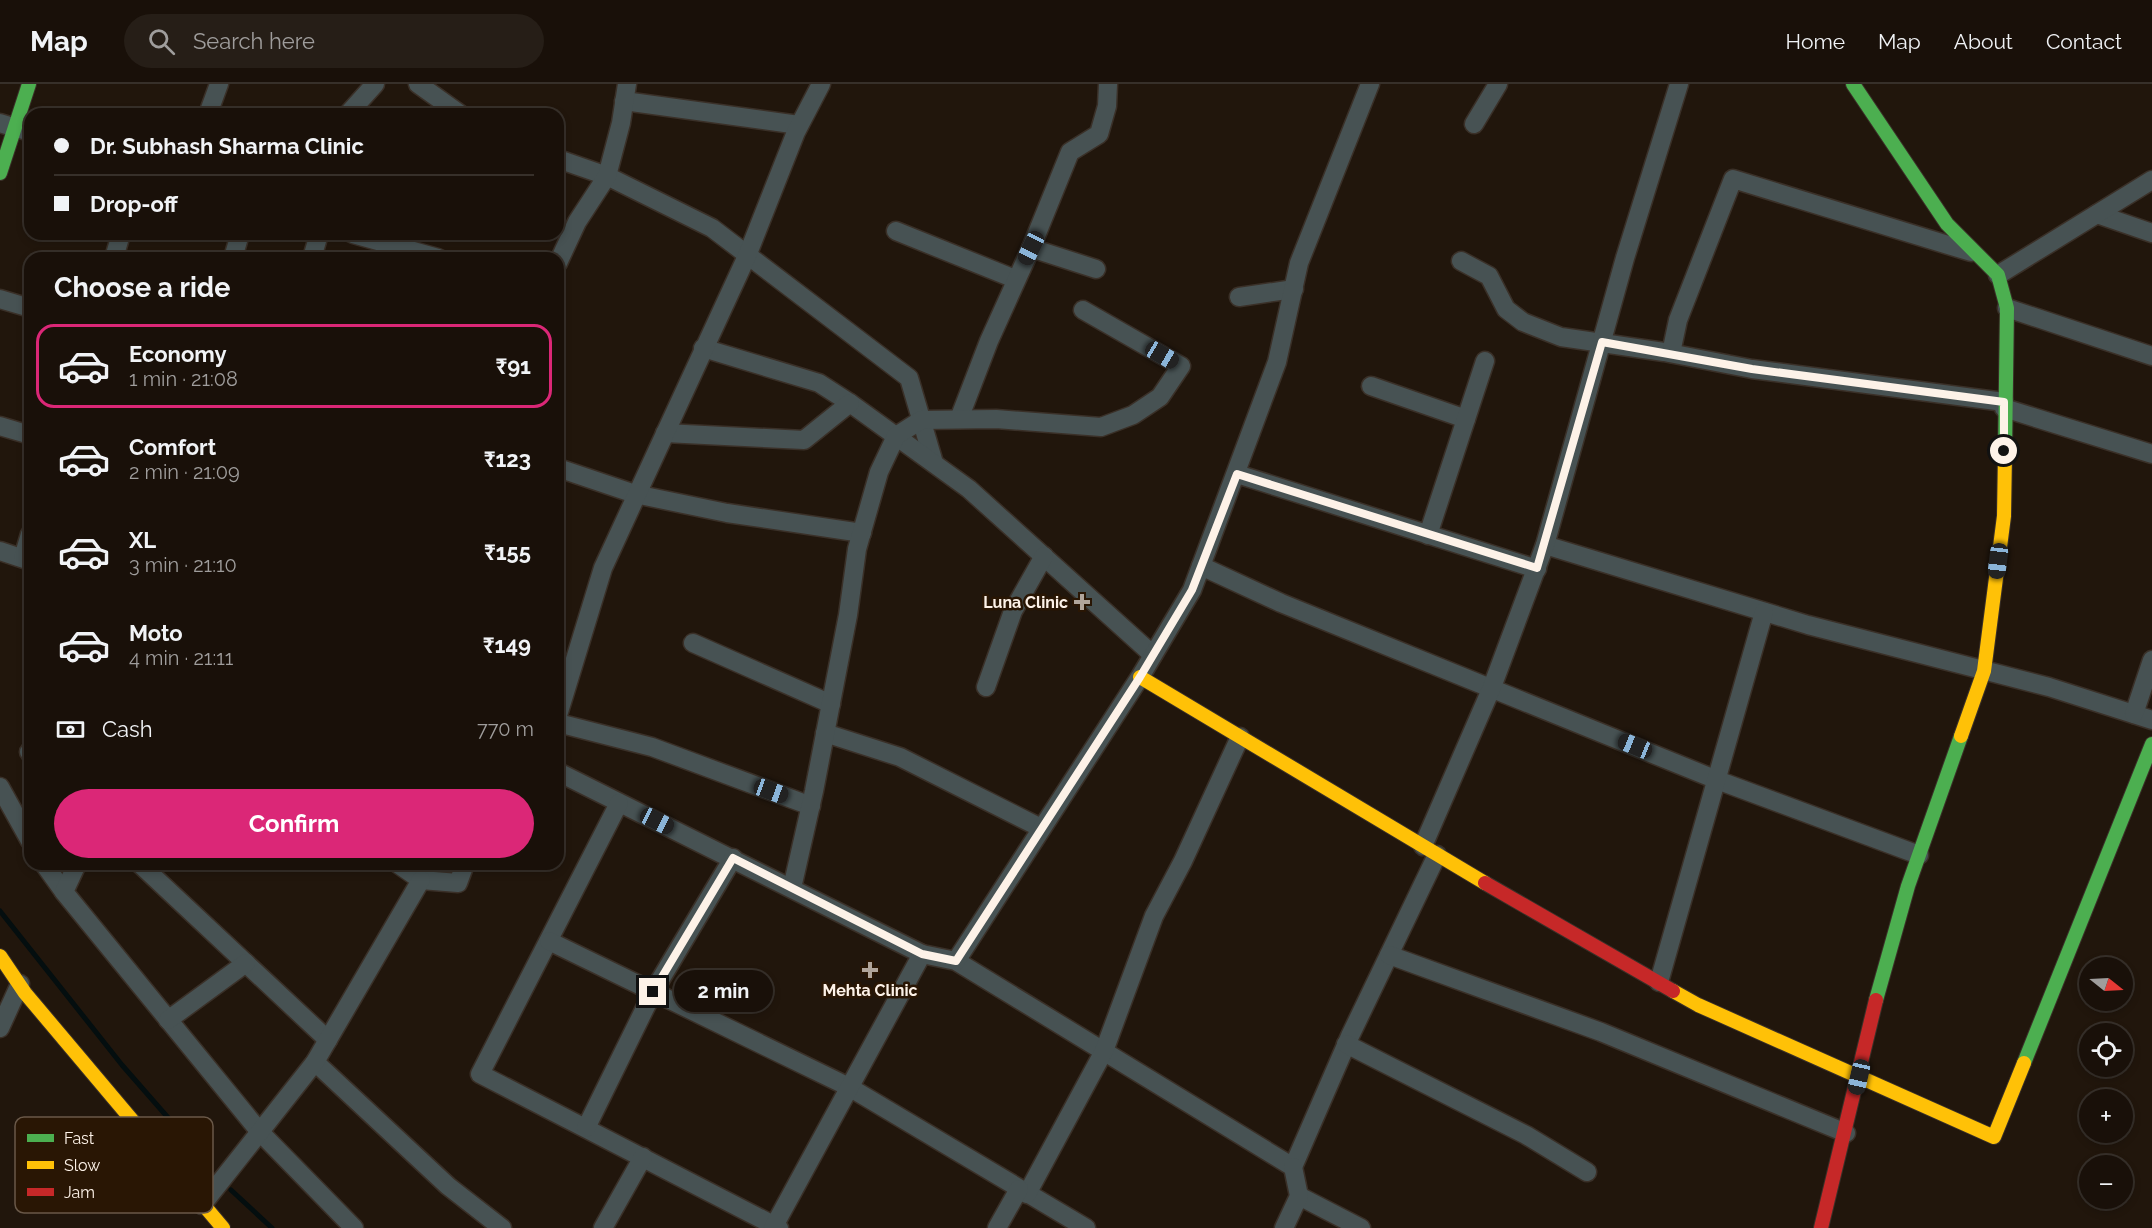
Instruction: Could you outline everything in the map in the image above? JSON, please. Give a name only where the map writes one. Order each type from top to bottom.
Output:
[{"type":"main road","points":[[0,173],[29,84]]},
{"type":"main road","points":[[1821,1228],[1846,1133],[1886,957],[1919,855],[1984,671],[2004,516],[2007,308],[1998,275],[1947,224],[1853,84]]},
{"type":"main road","points":[[1140,677],[1430,850],[1698,1005],[1994,1137],[2152,744]]},
{"type":"main road","points":[[0,956],[20,984],[130,1117]]},
{"type":"main road","points":[[209,1213],[222,1228]]},
{"type":"street","points":[[210,108],[219,84]]},
{"type":"street","points":[[353,108],[375,84]]},
{"type":"street","points":[[418,84],[452,108]]},
{"type":"street","points":[[564,695],[603,568],[635,494],[747,256],[800,125],[821,84]]},
{"type":"street","points":[[959,419],[1015,279],[1031,248],[1070,152],[1099,134],[1107,106],[1108,84]]},
{"type":"street","points":[[956,961],[1140,677],[1192,590],[1277,362],[1299,263],[1370,84]]},
{"type":"street","points":[[1474,124],[1498,84]]},
{"type":"street","points":[[1284,1228],[1299,1196],[1293,1167],[1346,1044],[1389,955],[1545,545],[1625,258],[1679,84]]},
{"type":"street","points":[[563,252],[577,222],[607,176],[621,123],[626,93],[800,125]]},
{"type":"street","points":[[564,161],[607,176],[712,228],[909,378],[934,463]]},
{"type":"street","points":[[1671,353],[1678,320],[1733,178],[1975,253]]},
{"type":"street","points":[[1998,275],[2152,180]]},
{"type":"street","points":[[2097,214],[2152,233]]},
{"type":"street","points":[[896,231],[1015,279]]},
{"type":"street","points":[[374,240],[416,252]]},
{"type":"street","points":[[1031,248],[1096,269]]},
{"type":"street","points":[[1461,261],[1489,276],[1506,309],[1523,322],[1561,337],[1671,353],[1752,369],[2004,405],[2152,454]]},
{"type":"street","points":[[1239,297],[1293,289]]},
{"type":"street","points":[[0,298],[24,306]]},
{"type":"street","points":[[2007,308],[2152,356]]},
{"type":"street","points":[[792,888],[811,806],[862,533],[879,472],[896,436],[921,420],[959,419],[1101,427],[1133,415],[1161,397],[1181,366],[1083,309]]},
{"type":"street","points":[[703,348],[819,383],[850,403],[969,489],[1153,655]]},
{"type":"street","points":[[1428,535],[1485,361]]},
{"type":"street","points":[[1371,386],[1466,419]]},
{"type":"street","points":[[665,433],[804,440],[850,403]]},
{"type":"street","points":[[0,426],[24,433]]},
{"type":"street","points":[[564,470],[635,494],[727,513],[862,533]]},
{"type":"street","points":[[1237,474],[1537,568]]},
{"type":"street","points":[[1545,545],[1764,612],[2049,687],[2152,720]]},
{"type":"street","points":[[0,551],[24,559]]},
{"type":"street","points":[[986,687],[1013,611],[1044,556]]},
{"type":"street","points":[[1201,566],[1281,603],[1717,780],[1919,855]]},
{"type":"street","points":[[1659,982],[1764,612]]},
{"type":"street","points":[[693,643],[831,704]]},
{"type":"street","points":[[2134,714],[2152,660]]},
{"type":"street","points":[[564,725],[652,747],[811,806]]},
{"type":"street","points":[[825,733],[900,757],[1041,828]]},
{"type":"street","points":[[997,1228],[1023,1191],[1104,1051],[1154,916],[1183,861],[1240,737]]},
{"type":"street","points":[[564,775],[922,954],[956,961],[1293,1167]]},
{"type":"street","points":[[0,787],[24,830]]},
{"type":"street","points":[[619,802],[480,1074],[775,1227],[922,954]]},
{"type":"street","points":[[586,1128],[653,992],[733,858]]},
{"type":"street","points":[[48,870],[260,1132],[354,1228]]},
{"type":"street","points":[[64,892],[74,870]]},
{"type":"street","points":[[146,870],[328,1040]]},
{"type":"street","points":[[407,870],[422,880],[458,883],[463,870]]},
{"type":"street","points":[[213,1191],[315,1062],[422,880]]},
{"type":"street","points":[[549,941],[849,1087],[1086,1228]]},
{"type":"street","points":[[1389,955],[1601,1032],[1846,1133]]},
{"type":"street","points":[[168,1020],[246,963]]},
{"type":"street","points":[[0,1028],[20,984]]},
{"type":"street","points":[[1346,1044],[1526,1135],[1587,1172]]},
{"type":"street","points":[[315,1062],[448,1186],[502,1228]]},
{"type":"street","points":[[603,1228],[643,1158]]},
{"type":"street","points":[[1299,1196],[1361,1228]]},
{"type":"waterway","points":[[0,911],[122,1065],[167,1117]]},
{"type":"waterway","points":[[231,1190],[272,1228]]},
{"type":"traffic: fast","points":[[0,173],[29,84]]},
{"type":"traffic: fast","points":[[1853,84],[1947,224],[1998,275],[2007,308],[2005,453]]},
{"type":"traffic: fast","points":[[1876,1000],[1908,886],[1961,736]]},
{"type":"traffic: fast","points":[[2024,1063],[2152,744]]},
{"type":"traffic: slow","points":[[1961,736],[1984,671],[2004,516],[2005,453]]},
{"type":"traffic: slow","points":[[1140,677],[1485,883]]},
{"type":"traffic: slow","points":[[0,956],[25,993],[129,1117]]},
{"type":"traffic: slow","points":[[1673,991],[1698,1005],[1994,1137],[2024,1063]]},
{"type":"traffic: slow","points":[[210,1213],[223,1228]]},
{"type":"traffic: jam","points":[[1485,883],[1673,991]]},
{"type":"traffic: jam","points":[[1821,1228],[1876,1000]]},
{"type":"place","name":"Luna Clinic","points":[[1082,602]]},
{"type":"place","name":"Mehta Clinic","points":[[870,970]]},
{"type":"route","points":[[653,992],[733,858],[922,954],[956,961],[1140,677],[1192,590],[1237,474],[1537,568],[1602,342],[1752,369],[1906,391],[2004,402],[2004,451]]}]
